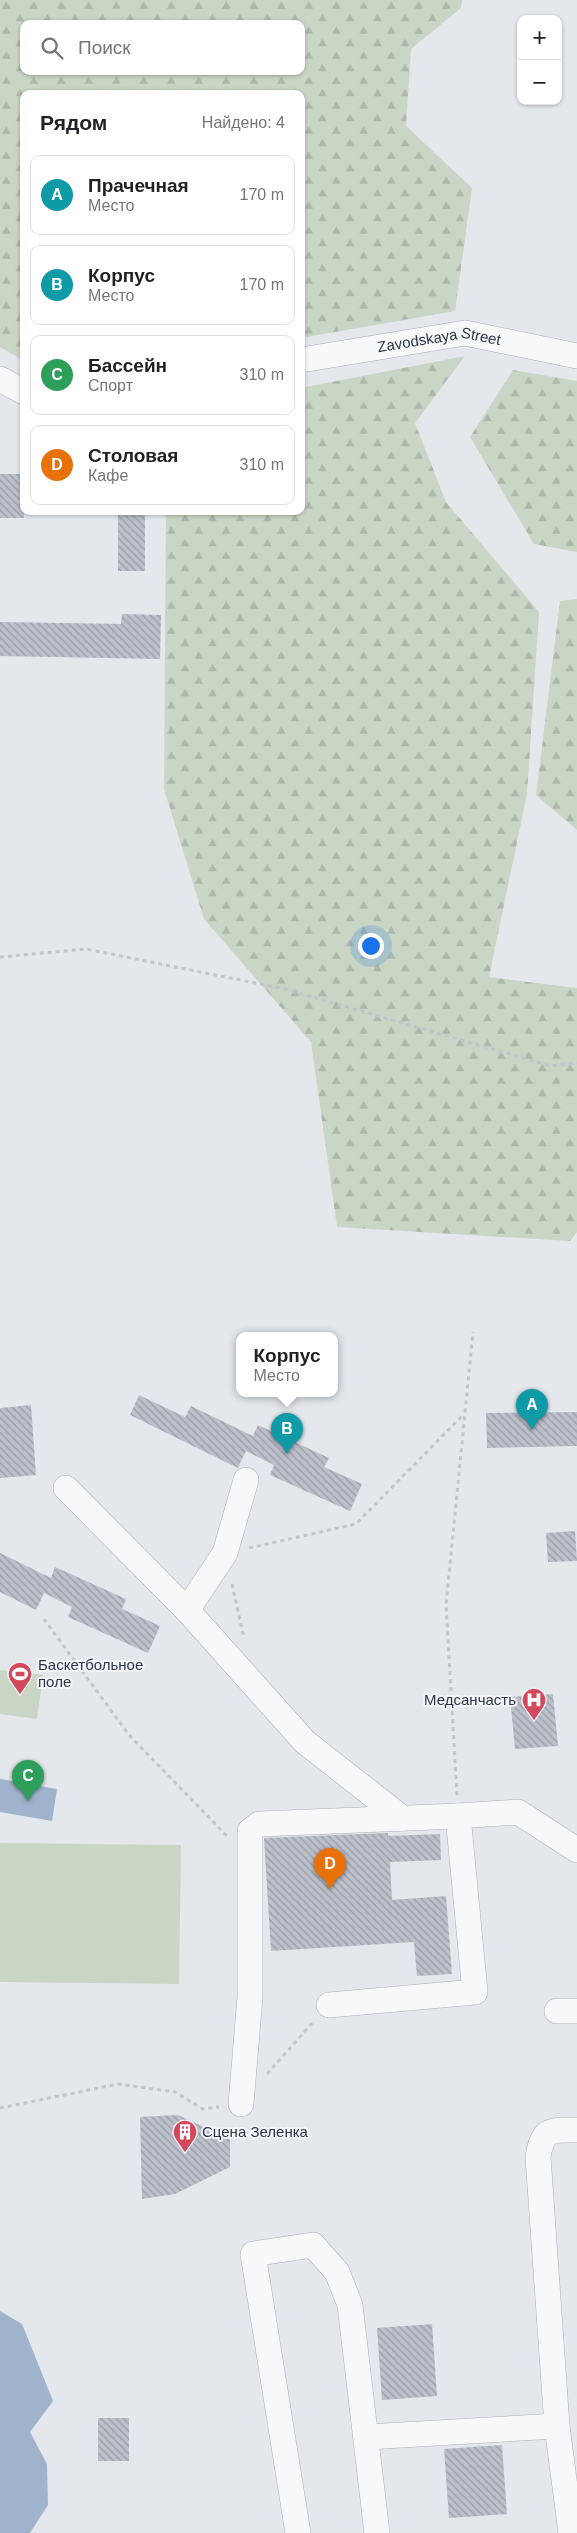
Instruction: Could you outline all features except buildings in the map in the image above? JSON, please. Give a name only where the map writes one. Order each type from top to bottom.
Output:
[{"type":"street","name":"Zavodskaya Street","points":[[305,359],[465,334],[577,356]]},
{"type":"street","points":[[0,380],[20,390]]},
{"type":"street","points":[[187,1610],[225,1554],[246,1480]]},
{"type":"street","points":[[66,1488],[187,1610],[305,1742],[402,1818]]},
{"type":"street","points":[[241,2104],[250,1997],[250,1831],[259,1824],[518,1812],[577,1850]]},
{"type":"street","points":[[329,2005],[475,1992],[458,1816]]},
{"type":"street","points":[[571,2533],[557,2426],[538,2157],[540,2142],[551,2130],[577,2130]]},
{"type":"street","points":[[298,2533],[253,2254],[313,2245],[337,2272],[350,2305],[377,2533]]},
{"type":"street","points":[[367,2438],[557,2426]]},
{"type":"path","points":[[0,957],[86,949],[285,989],[551,1066],[577,1063]]},
{"type":"path","points":[[458,1816],[446,1605],[473,1332]]},
{"type":"path","points":[[246,1648],[225,1554],[356,1524],[465,1414]]},
{"type":"path","points":[[44,1619],[129,1735],[250,1860]]},
{"type":"path","points":[[266,2076],[329,2005]]},
{"type":"path","points":[[0,2108],[118,2084],[175,2092],[203,2109],[241,2104]]},
{"type":"green space","points":[[0,0],[462,0],[461,8],[411,49],[406,126],[472,188],[455,311],[305,337],[305,90],[20,90],[20,359],[0,347]]},
{"type":"green space","points":[[465,356],[415,423],[446,502],[539,612],[527,794],[489,977],[577,988],[577,1232],[570,1241],[337,1227],[311,1042],[204,919],[164,789],[166,515],[305,515],[305,387]]},
{"type":"green space","points":[[513,370],[577,381],[577,552],[534,544],[470,437]]},
{"type":"green space","points":[[577,599],[577,830],[536,795],[560,601]]},
{"type":"green space","name":"Баскетбольное поле","points":[[0,1670],[43,1675],[37,1719],[0,1714]]},
{"type":"green space","points":[[0,1843],[181,1845],[179,1984],[0,1982]]},
{"type":"water","points":[[0,1779],[57,1789],[52,1821],[0,1812]]},
{"type":"water","points":[[0,2311],[22,2324],[53,2401],[30,2432],[47,2464],[48,2505],[30,2533],[0,2533]]},
{"type":"place","name":"Прачечная","points":[[532,1430]]},
{"type":"place","name":"Корпус","points":[[287,1454]]},
{"type":"place","name":"Баскетбольное поле","points":[[20,1695]]},
{"type":"place","name":"Медсанчасть","points":[[534,1721]]},
{"type":"place","name":"Бассейн","points":[[28,1801]]},
{"type":"place","name":"Столовая","points":[[330,1889]]},
{"type":"place","name":"Сцена Зеленка","points":[[185,2153]]}]
